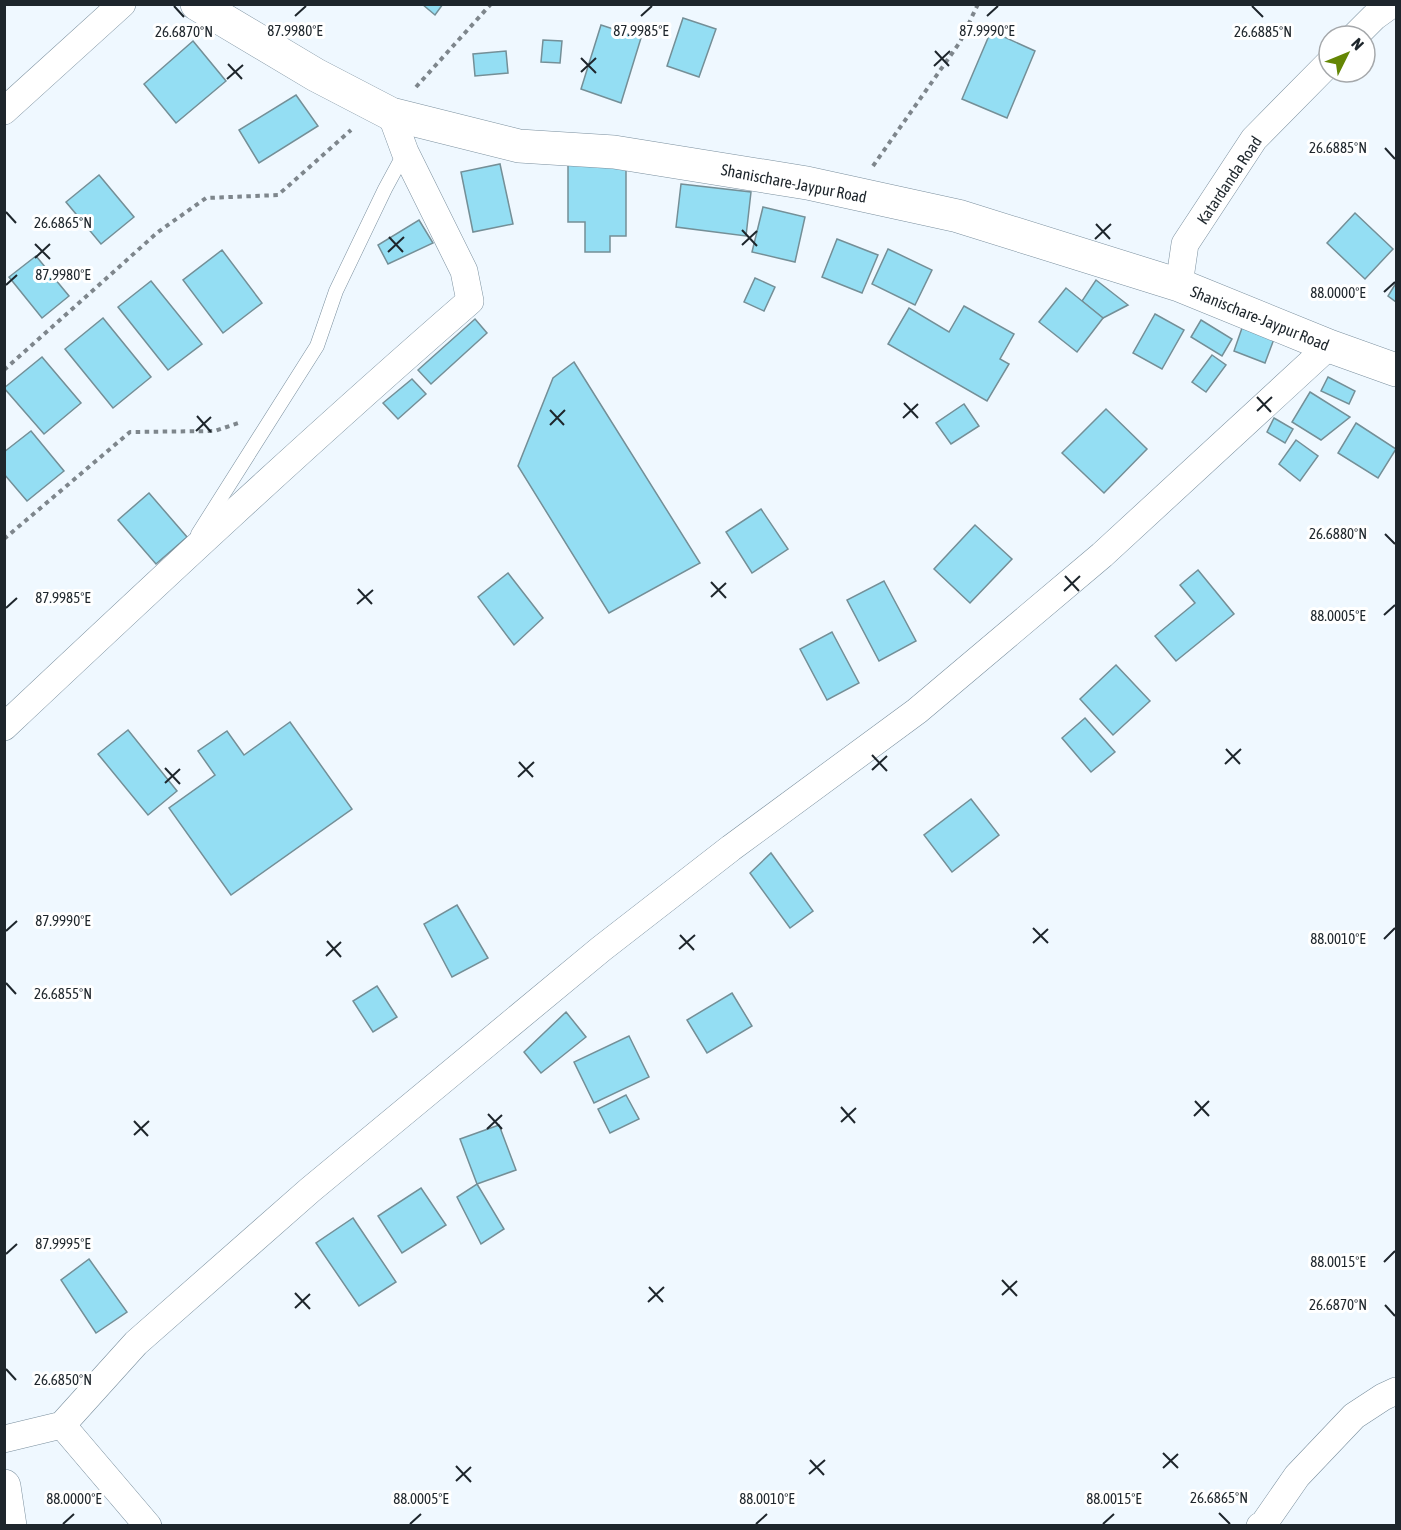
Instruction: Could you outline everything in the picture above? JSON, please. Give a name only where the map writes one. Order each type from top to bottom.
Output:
[{"type":"street","points":[[4,111],[122,4]]},
{"type":"street","name":"Shanischare-Jaypur Road","points":[[197,4],[316,75],[384,110],[519,146],[614,152],[807,183],[958,216],[1179,285],[1329,346],[1396,370]]},
{"type":"street","points":[[1367,24],[1392,4]]},
{"type":"street","name":"Katardanda Road","points":[[1179,285],[1185,244],[1254,139],[1317,75]]},
{"type":"street","points":[[4,727],[377,381],[470,300],[464,271],[384,110]]},
{"type":"street","points":[[4,1439],[62,1425],[136,1343],[310,1190],[601,949],[731,848],[916,711],[1102,555],[1329,346]]},
{"type":"street","points":[[1262,1525],[1297,1476],[1354,1416],[1396,1391]]},
{"type":"street","points":[[62,1425],[148,1526]]},
{"type":"street","points":[[4,1486],[10,1526]]},
{"type":"lane","points":[[179,564],[317,346],[336,291],[405,152]]},
{"type":"path","points":[[4,370],[158,232],[206,198],[278,195],[384,110],[491,4]]},
{"type":"path","points":[[853,194],[960,42],[978,4]]},
{"type":"path","points":[[4,539],[130,432],[215,432],[276,410]]},
{"type":"building","points":[[422,4],[443,4],[435,15]]},
{"type":"building","points":[[683,18],[716,29],[699,77],[667,66]]},
{"type":"building","points":[[601,25],[641,38],[621,103],[581,89]]},
{"type":"building","points":[[991,31],[1035,51],[1007,118],[962,99]]},
{"type":"building","points":[[543,40],[562,41],[560,63],[541,62]]},
{"type":"building","points":[[193,41],[226,81],[176,123],[144,84]]},
{"type":"building","points":[[506,51],[508,73],[475,76],[473,54]]},
{"type":"building","points":[[296,95],[318,126],[259,163],[239,130]]},
{"type":"building","points":[[568,156],[626,156],[626,236],[610,236],[610,252],[585,252],[585,222],[568,222]]},
{"type":"building","points":[[500,164],[513,224],[473,232],[461,172]]},
{"type":"building","points":[[99,175],[134,217],[101,244],[66,202]]},
{"type":"building","points":[[681,184],[751,192],[746,236],[676,227]]},
{"type":"building","points":[[763,207],[805,217],[795,262],[752,252]]},
{"type":"building","points":[[1355,213],[1393,249],[1365,279],[1327,243]]},
{"type":"building","points":[[419,220],[433,243],[388,264],[378,245]]},
{"type":"building","points":[[837,239],[878,255],[862,293],[822,277]]},
{"type":"building","points":[[888,249],[932,270],[915,305],[872,284]]},
{"type":"building","points":[[222,250],[262,303],[223,333],[183,280]]},
{"type":"building","points":[[36,256],[69,296],[42,318],[9,277]]},
{"type":"building","points":[[755,278],[775,287],[764,311],[744,302]]},
{"type":"building","points":[[1096,280],[1128,305],[1103,318],[1082,301]]},
{"type":"building","points":[[151,281],[202,344],[168,370],[118,307]]},
{"type":"building","points":[[1396,283],[1396,302],[1388,296]]},
{"type":"building","points":[[1066,288],[1103,318],[1077,352],[1039,322]]},
{"type":"building","points":[[964,306],[1014,334],[1000,359],[1009,364],[987,401],[888,344],[909,308],[949,332]]},
{"type":"building","points":[[1155,314],[1184,330],[1162,369],[1133,353]]},
{"type":"building","points":[[103,318],[151,377],[113,408],[65,349]]},
{"type":"building","points":[[475,319],[487,333],[431,384],[418,370]]},
{"type":"building","points":[[1201,320],[1232,339],[1222,356],[1191,337]]},
{"type":"building","points":[[1242,328],[1274,339],[1265,363],[1234,351]]},
{"type":"building","points":[[1212,355],[1226,365],[1206,392],[1192,382]]},
{"type":"building","points":[[42,357],[81,403],[44,434],[4,388]]},
{"type":"building","points":[[574,362],[700,563],[609,613],[518,466],[553,378]]},
{"type":"building","points":[[1328,377],[1355,391],[1349,404],[1321,391]]},
{"type":"building","points":[[412,379],[426,394],[398,419],[383,403]]},
{"type":"building","points":[[1310,392],[1350,417],[1321,440],[1292,422]]},
{"type":"building","points":[[964,404],[979,426],[951,444],[936,423]]},
{"type":"building","points":[[1106,409],[1147,449],[1104,493],[1062,453]]},
{"type":"building","points":[[1274,418],[1293,429],[1285,443],[1267,432]]},
{"type":"building","points":[[1356,423],[1396,449],[1378,478],[1338,453]]},
{"type":"building","points":[[31,431],[64,471],[27,501],[4,474],[4,452]]},
{"type":"building","points":[[1296,440],[1318,456],[1300,481],[1279,464]]},
{"type":"building","points":[[149,493],[187,537],[156,564],[118,520]]},
{"type":"building","points":[[761,509],[788,549],[752,573],[726,532]]},
{"type":"building","points":[[975,525],[1012,559],[970,603],[934,569]]},
{"type":"building","points":[[1198,570],[1234,614],[1176,661],[1155,636],[1195,603],[1180,585]]},
{"type":"building","points":[[508,573],[543,618],[514,645],[478,597]]},
{"type":"building","points":[[884,581],[916,641],[879,661],[847,600]]},
{"type":"building","points":[[832,632],[859,683],[827,700],[800,649]]},
{"type":"building","points":[[1116,665],[1150,701],[1113,735],[1080,699]]},
{"type":"building","points":[[1085,718],[1115,752],[1091,772],[1062,738]]},
{"type":"building","points":[[290,722],[352,809],[231,895],[169,808],[215,775],[198,751],[227,731],[244,755]]},
{"type":"building","points":[[128,730],[177,791],[148,815],[98,754]]},
{"type":"building","points":[[971,799],[999,835],[952,872],[924,835]]},
{"type":"building","points":[[771,853],[813,911],[790,928],[750,873]]},
{"type":"building","points":[[457,905],[488,958],[452,977],[424,924]]},
{"type":"building","points":[[377,986],[397,1017],[373,1032],[353,1001]]},
{"type":"building","points":[[732,993],[752,1026],[707,1053],[687,1020]]},
{"type":"building","points":[[566,1012],[586,1037],[541,1073],[524,1052]]},
{"type":"building","points":[[629,1036],[649,1077],[594,1103],[574,1062]]},
{"type":"building","points":[[626,1095],[639,1119],[610,1133],[598,1109]]},
{"type":"building","points":[[499,1125],[516,1170],[477,1184],[460,1139]]},
{"type":"building","points":[[477,1184],[504,1229],[481,1244],[457,1197]]},
{"type":"building","points":[[421,1188],[446,1225],[402,1253],[378,1216]]},
{"type":"building","points":[[353,1218],[396,1282],[359,1306],[316,1243]]},
{"type":"building","points":[[89,1259],[127,1312],[96,1333],[61,1280]]}]
